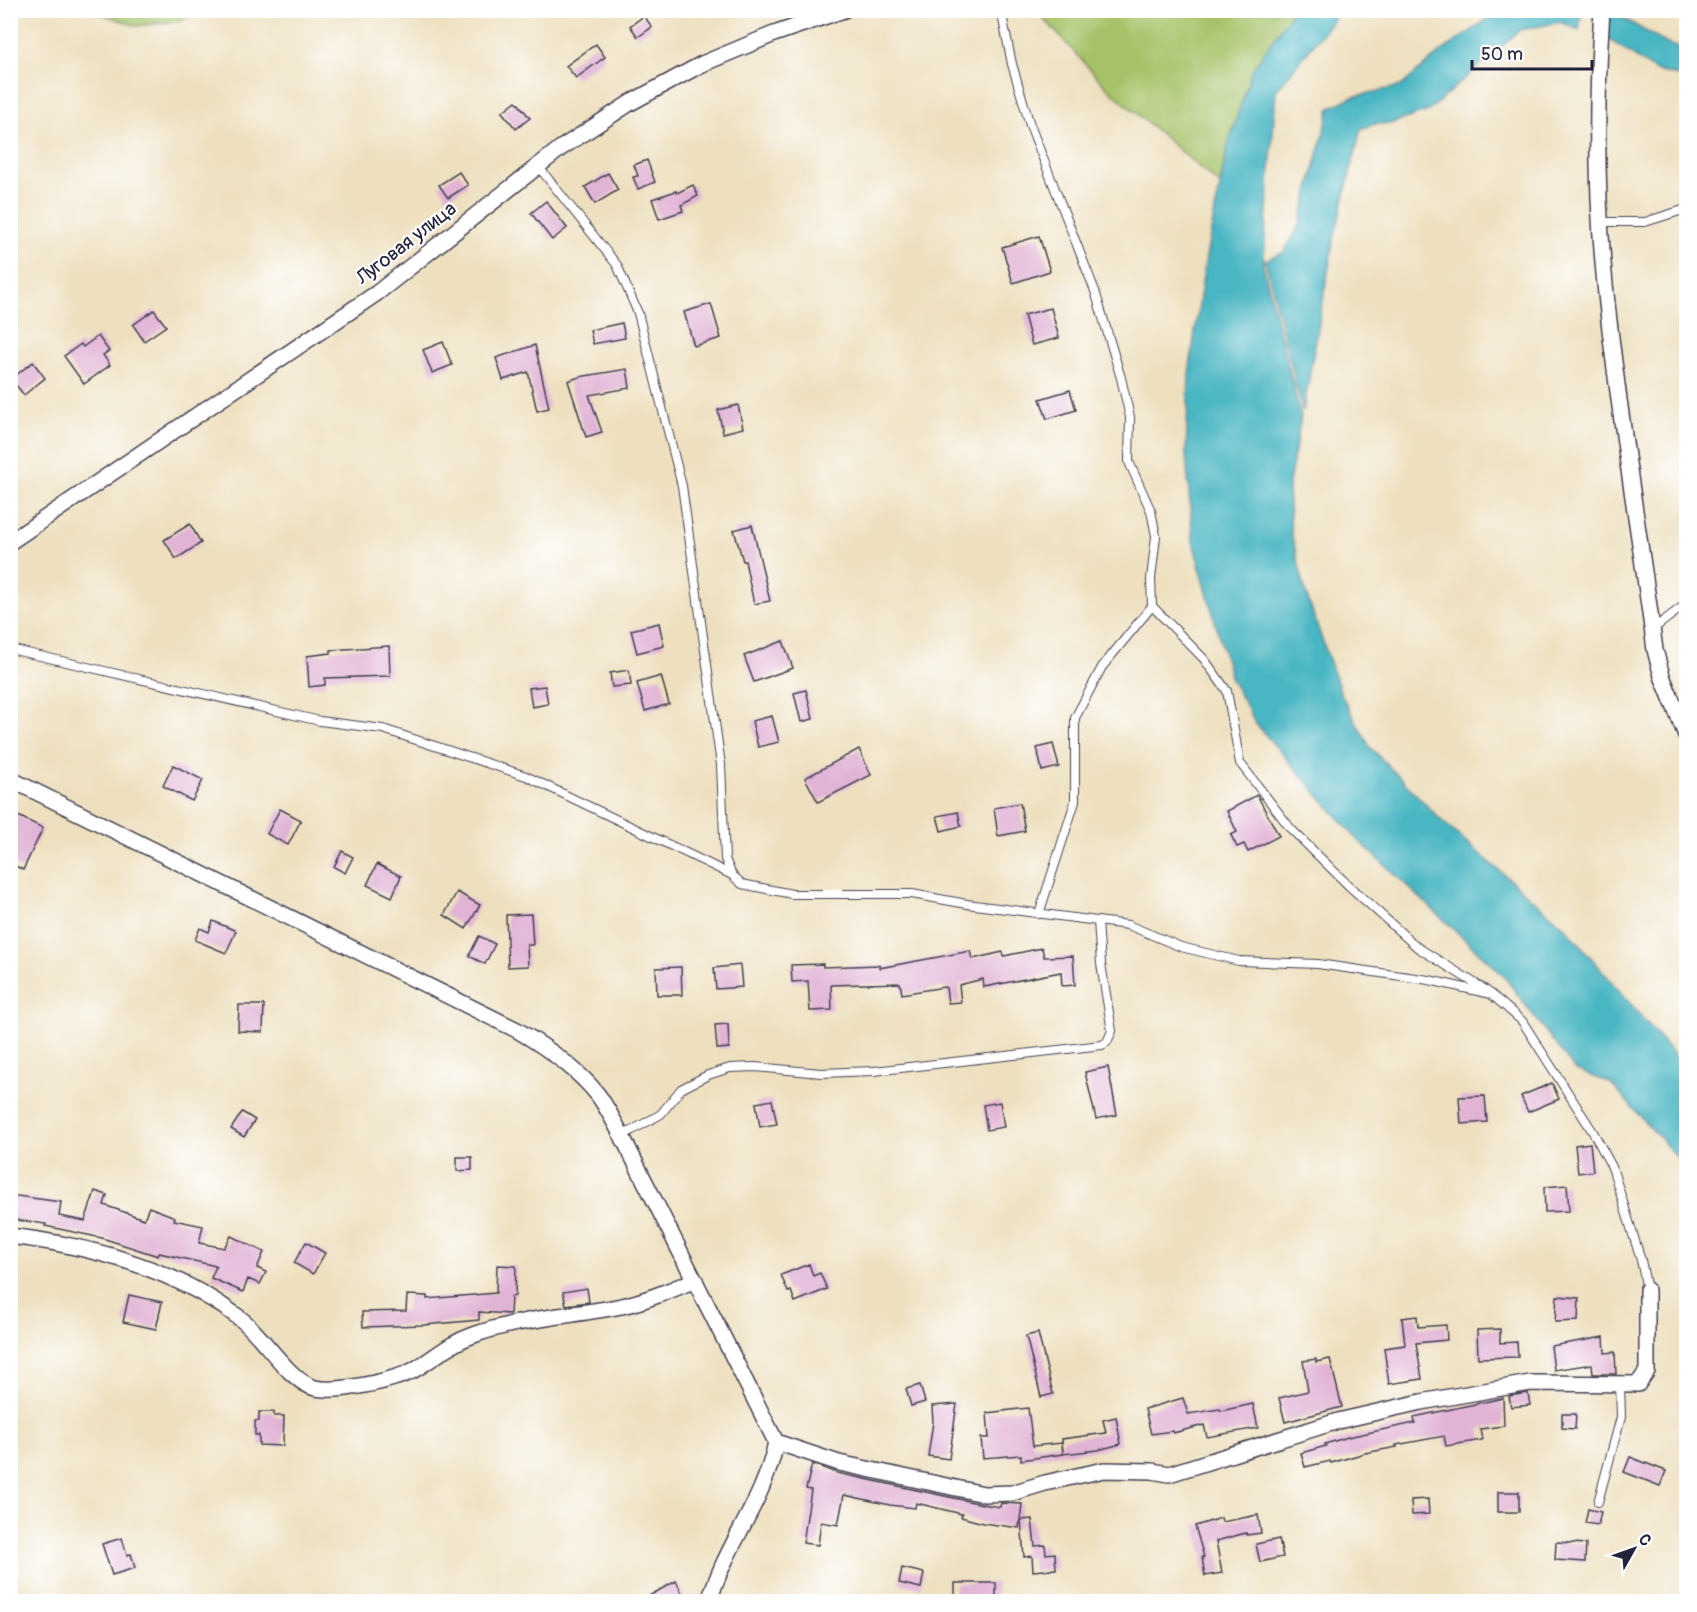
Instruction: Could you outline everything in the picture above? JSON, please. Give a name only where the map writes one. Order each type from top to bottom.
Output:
[{"type":"street","name":"Луговая улица","points":[[10,542],[377,293],[561,148],[630,103],[702,64],[774,34],[844,10]]},
{"type":"street","points":[[1602,10],[1598,76],[1601,222],[1605,283],[1653,629],[1662,676],[1686,735]]},
{"type":"street","points":[[10,779],[517,1030],[539,1043],[581,1076],[598,1095],[622,1136],[776,1442],[771,1467],[762,1491],[726,1556],[710,1595]]},
{"type":"street","points":[[10,1236],[42,1239],[107,1255],[162,1273],[205,1295],[244,1322],[293,1374],[306,1383],[313,1387],[334,1389],[374,1383],[412,1371],[439,1352],[470,1336],[500,1328],[621,1306],[652,1298],[695,1280]]},
{"type":"street","points":[[776,1442],[838,1463],[974,1492],[996,1494],[1012,1493],[1045,1482],[1104,1470],[1152,1471],[1169,1474],[1338,1421],[1421,1402],[1530,1383],[1638,1384],[1647,1371],[1647,1290]]},
{"type":"lane","points":[[1000,10],[1012,64],[1030,125],[1095,291],[1121,378],[1130,417],[1128,462],[1150,511],[1156,536],[1151,579],[1152,606],[1102,667],[1075,718],[1075,802],[1039,914]]},
{"type":"lane","points":[[538,166],[617,265],[638,313],[682,486],[722,765],[725,859],[732,875]]},
{"type":"lane","points":[[1601,222],[1645,222],[1686,209]]},
{"type":"lane","points":[[1653,629],[1686,604]]},
{"type":"lane","points":[[1152,606],[1204,659],[1227,691],[1240,763],[1291,829],[1348,885],[1418,947],[1491,994],[1522,1021],[1593,1132],[1612,1167],[1641,1260],[1647,1290]]},
{"type":"lane","points":[[10,649],[320,721],[383,729],[526,776],[732,875],[742,884],[792,894],[912,894],[967,904],[1128,925],[1181,947],[1239,962],[1318,964],[1429,980],[1491,994]]},
{"type":"lane","points":[[622,1136],[661,1114],[681,1089],[708,1075],[730,1068],[755,1067],[821,1072],[874,1071],[1102,1045],[1107,1042],[1112,1031],[1101,964],[1098,921]]},
{"type":"lane","points":[[1598,1502],[1621,1417],[1620,1383]]},
{"type":"green space","points":[[199,10],[180,21],[137,26],[93,11]]},
{"type":"green space","points":[[1037,11],[1293,11],[1252,70],[1228,145],[1220,185],[1106,87]]},
{"type":"water","points":[[1293,11],[1340,11],[1276,91],[1263,265],[1301,417],[1288,488],[1291,532],[1306,594],[1342,696],[1370,747],[1443,822],[1566,928],[1686,1069],[1686,1167],[1610,1083],[1574,1069],[1503,975],[1358,840],[1256,724],[1231,679],[1193,542],[1186,455],[1189,374],[1205,262],[1228,145],[1252,70]]},
{"type":"water","points":[[1499,11],[1582,11],[1579,30],[1560,22],[1520,30],[1428,111],[1393,123],[1375,124],[1361,129],[1334,239],[1303,412],[1265,260],[1284,252],[1300,224],[1330,108],[1352,97],[1401,86],[1442,51]]},
{"type":"water","points":[[1611,11],[1669,45],[1686,48],[1686,78],[1656,71],[1604,36]]},
{"type":"building","points":[[644,16],[652,27],[638,37],[630,26]]},
{"type":"building","points":[[596,44],[605,57],[576,78],[566,66]]},
{"type":"building","points":[[516,101],[530,118],[516,129],[502,112]]},
{"type":"building","points":[[647,160],[655,182],[638,189],[633,177],[638,176],[634,165]]},
{"type":"building","points":[[459,172],[468,185],[448,198],[439,185]]},
{"type":"building","points":[[608,173],[618,190],[595,204],[585,187]]},
{"type":"building","points":[[693,185],[698,196],[681,205],[683,211],[659,219],[652,199],[676,191],[677,193]]},
{"type":"building","points":[[546,201],[567,228],[552,240],[531,213]]},
{"type":"building","points":[[1039,236],[1050,271],[1013,283],[1002,247]]},
{"type":"building","points":[[711,304],[721,338],[694,346],[684,312]]},
{"type":"building","points":[[1051,308],[1059,338],[1032,345],[1024,315]]},
{"type":"building","points":[[154,310],[166,326],[144,341],[133,325]]},
{"type":"building","points":[[622,323],[625,338],[593,344],[590,330]]},
{"type":"building","points":[[98,336],[109,351],[103,355],[110,365],[84,384],[64,356],[81,344],[83,347]]},
{"type":"building","points":[[443,342],[452,365],[432,373],[423,350]]},
{"type":"building","points":[[535,345],[549,408],[537,411],[528,372],[503,380],[496,358]]},
{"type":"building","points":[[33,362],[45,378],[24,395],[11,379]]},
{"type":"building","points":[[627,369],[630,388],[589,395],[602,432],[586,437],[568,381]]},
{"type":"building","points":[[1070,390],[1076,410],[1047,419],[1040,399]]},
{"type":"building","points":[[738,405],[743,428],[723,433],[718,410]]},
{"type":"building","points":[[190,524],[201,543],[176,559],[164,540]]},
{"type":"building","points":[[752,525],[770,601],[754,604],[745,561],[743,561],[734,530]]},
{"type":"building","points":[[659,623],[664,646],[637,653],[631,630]]},
{"type":"building","points":[[783,641],[793,668],[754,682],[744,656]]},
{"type":"building","points":[[389,646],[390,676],[325,678],[325,685],[309,687],[307,656],[331,653],[331,650]]},
{"type":"building","points":[[629,670],[631,685],[612,687],[610,673]]},
{"type":"building","points":[[661,676],[669,704],[645,711],[637,683]]},
{"type":"building","points":[[545,686],[548,704],[532,707],[529,688]]},
{"type":"building","points":[[806,690],[813,719],[801,722],[794,693]]},
{"type":"building","points":[[772,716],[779,742],[758,747],[752,721]]},
{"type":"building","points":[[1053,744],[1059,767],[1042,771],[1037,748]]},
{"type":"building","points":[[859,749],[871,775],[818,802],[805,778]]},
{"type":"building","points":[[173,765],[203,780],[192,801],[163,786]]},
{"type":"building","points":[[1257,795],[1279,836],[1248,852],[1244,844],[1237,847],[1231,835],[1237,832],[1227,811]]},
{"type":"building","points":[[1020,803],[1025,831],[998,836],[994,808]]},
{"type":"building","points":[[280,809],[301,820],[288,845],[267,834]]},
{"type":"building","points":[[10,812],[43,828],[23,870],[10,863]]},
{"type":"building","points":[[958,812],[961,826],[941,831],[937,816]]},
{"type":"building","points":[[342,851],[353,857],[345,873],[334,867]]},
{"type":"building","points":[[377,864],[401,876],[392,897],[367,885]]},
{"type":"building","points":[[457,892],[480,905],[466,929],[444,915]]},
{"type":"building","points":[[531,914],[533,945],[527,945],[528,966],[508,967],[506,915]]},
{"type":"building","points":[[213,921],[236,931],[226,953],[195,940],[200,928],[209,932]]},
{"type":"building","points":[[479,936],[495,944],[485,964],[469,956]]},
{"type":"building","points":[[1042,948],[1044,957],[1073,956],[1075,985],[1062,986],[1061,972],[984,987],[983,979],[959,985],[961,1002],[948,1003],[944,987],[902,994],[900,983],[831,985],[832,1010],[810,1011],[808,981],[792,982],[791,965],[823,964],[823,967],[879,965],[879,968],[970,951],[972,959],[1003,952],[1004,956]]},
{"type":"building","points":[[740,965],[742,987],[716,989],[714,968]]},
{"type":"building","points":[[681,967],[682,995],[657,995],[656,968]]},
{"type":"building","points":[[239,1005],[264,1005],[263,1032],[238,1031]]},
{"type":"building","points":[[728,1024],[729,1048],[717,1049],[715,1025]]},
{"type":"building","points":[[1108,1067],[1117,1115],[1096,1119],[1085,1072]]},
{"type":"building","points":[[1552,1083],[1559,1099],[1528,1112],[1521,1096]]},
{"type":"building","points":[[1485,1096],[1487,1122],[1461,1124],[1459,1097]]},
{"type":"building","points":[[772,1100],[777,1124],[760,1127],[756,1103]]},
{"type":"building","points":[[1000,1102],[1004,1127],[987,1130],[983,1105]]},
{"type":"building","points":[[242,1112],[255,1120],[244,1137],[231,1129]]},
{"type":"building","points":[[1590,1143],[1593,1171],[1578,1173],[1575,1145]]},
{"type":"building","points":[[457,1157],[472,1157],[472,1170],[457,1171]]},
{"type":"building","points":[[1567,1185],[1569,1211],[1545,1212],[1544,1187]]},
{"type":"building","points":[[95,1191],[107,1195],[104,1205],[144,1219],[149,1207],[175,1217],[174,1220],[203,1226],[199,1243],[224,1248],[231,1236],[264,1252],[257,1268],[266,1272],[260,1284],[248,1279],[243,1292],[211,1278],[216,1266],[159,1253],[158,1256],[102,1238],[45,1226],[46,1224],[10,1219],[10,1195],[61,1202],[59,1216],[85,1221]]},
{"type":"building","points":[[306,1242],[325,1253],[313,1274],[294,1263]]},
{"type":"building","points":[[809,1264],[813,1276],[820,1273],[827,1289],[795,1302],[781,1275]]},
{"type":"building","points":[[497,1265],[516,1266],[515,1296],[511,1297],[510,1314],[479,1312],[479,1320],[363,1327],[362,1312],[406,1311],[407,1295],[427,1296],[427,1299],[496,1293]]},
{"type":"building","points":[[587,1288],[589,1302],[566,1305],[563,1292]]},
{"type":"building","points":[[129,1295],[162,1302],[156,1329],[123,1322]]},
{"type":"building","points":[[1557,1296],[1579,1298],[1578,1321],[1555,1322]]},
{"type":"building","points":[[1417,1316],[1418,1327],[1446,1325],[1447,1340],[1416,1343],[1422,1379],[1389,1384],[1384,1348],[1405,1345],[1402,1318]]},
{"type":"building","points":[[1500,1329],[1500,1343],[1517,1342],[1518,1357],[1478,1358],[1477,1330]]},
{"type":"building","points":[[1038,1333],[1053,1394],[1041,1397],[1026,1336]]},
{"type":"building","points":[[1604,1337],[1605,1353],[1615,1352],[1616,1374],[1593,1374],[1592,1364],[1554,1370],[1551,1346]]},
{"type":"building","points":[[1316,1359],[1316,1362],[1330,1359],[1342,1407],[1285,1422],[1279,1398],[1308,1391],[1303,1361]]},
{"type":"building","points":[[920,1385],[925,1402],[911,1406],[906,1389]]},
{"type":"building","points":[[1528,1393],[1530,1405],[1511,1407],[1509,1396]]},
{"type":"building","points":[[1183,1398],[1188,1414],[1220,1409],[1221,1411],[1253,1404],[1258,1428],[1207,1437],[1204,1425],[1173,1433],[1172,1431],[1151,1434],[1145,1409]]},
{"type":"building","points":[[1503,1398],[1504,1426],[1480,1429],[1482,1440],[1446,1446],[1444,1436],[1305,1467],[1301,1453],[1326,1446],[1325,1444],[1415,1423],[1414,1417]]},
{"type":"building","points":[[957,1404],[949,1459],[928,1456],[933,1422],[932,1406]]},
{"type":"building","points":[[1028,1408],[1033,1446],[1062,1443],[1063,1454],[1021,1460],[1021,1455],[983,1458],[981,1438],[989,1438],[987,1413]]},
{"type":"building","points":[[259,1412],[274,1412],[274,1416],[284,1416],[283,1446],[259,1445],[259,1435],[255,1435],[255,1421],[259,1421]]},
{"type":"building","points":[[1562,1414],[1576,1414],[1575,1429],[1562,1428]]},
{"type":"building","points":[[1116,1417],[1121,1444],[1098,1450],[1063,1454],[1062,1439],[1106,1433],[1103,1420]]},
{"type":"building","points":[[1630,1457],[1666,1471],[1660,1486],[1624,1472]]},
{"type":"building","points":[[812,1464],[837,1473],[982,1504],[1000,1507],[1001,1503],[1022,1504],[1019,1528],[983,1523],[961,1517],[962,1514],[916,1503],[915,1508],[844,1495],[838,1525],[821,1522],[818,1545],[803,1543],[811,1490],[806,1489]]},
{"type":"building","points":[[1498,1492],[1519,1492],[1519,1512],[1498,1512]]},
{"type":"building","points":[[1428,1499],[1429,1514],[1412,1515],[1411,1500]]},
{"type":"building","points":[[1588,1509],[1601,1512],[1598,1525],[1585,1523]]},
{"type":"building","points":[[1258,1515],[1261,1533],[1247,1535],[1246,1533],[1216,1541],[1222,1573],[1205,1576],[1202,1557],[1204,1557],[1195,1526],[1221,1518],[1222,1522]]},
{"type":"building","points":[[1032,1519],[1035,1546],[1045,1545],[1046,1554],[1055,1553],[1056,1569],[1033,1571],[1032,1556],[1024,1557],[1021,1520]]},
{"type":"building","points":[[122,1538],[127,1555],[131,1554],[135,1568],[112,1575],[102,1544]]},
{"type":"building","points":[[1279,1539],[1283,1557],[1260,1562],[1256,1544]]},
{"type":"building","points":[[1556,1542],[1586,1544],[1585,1562],[1555,1560]]},
{"type":"building","points":[[902,1568],[924,1573],[921,1588],[899,1583]]},
{"type":"building","points":[[676,1581],[684,1597],[675,1602],[638,1602]]},
{"type":"building","points":[[955,1583],[996,1583],[996,1602],[955,1602]]}]
